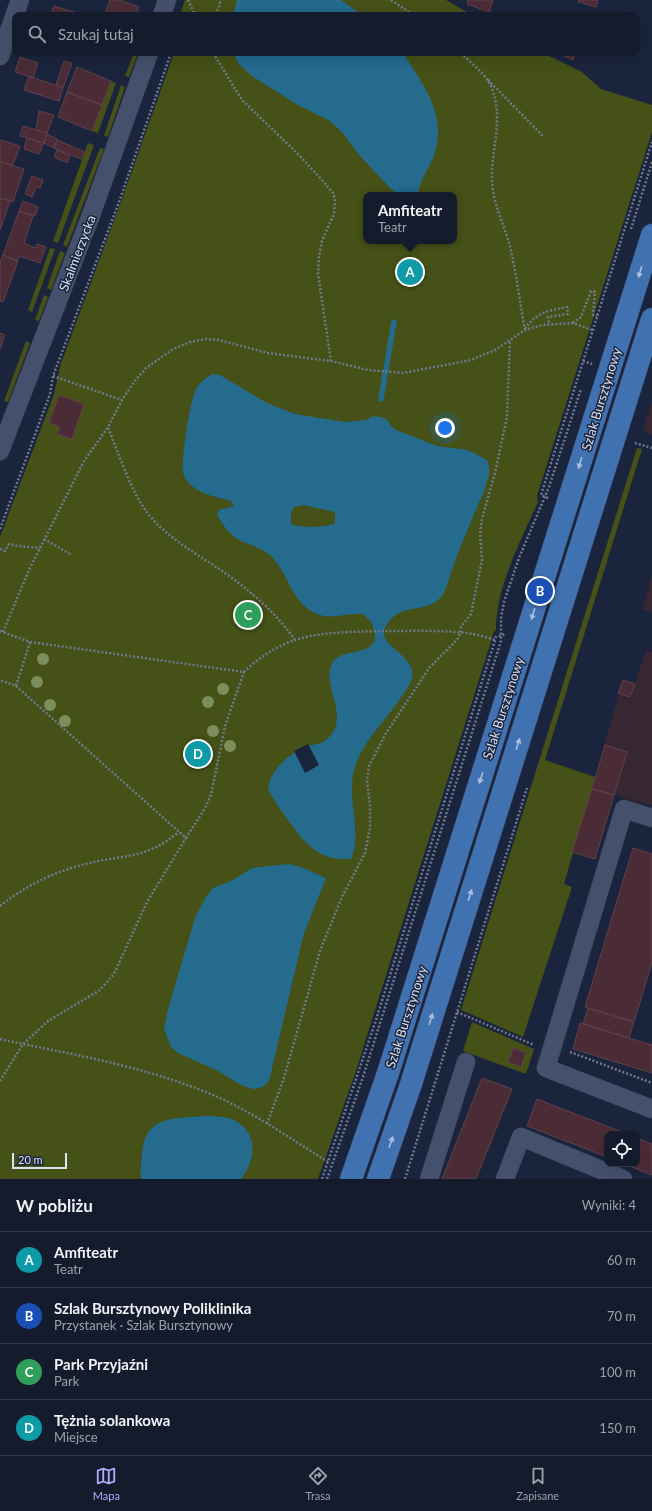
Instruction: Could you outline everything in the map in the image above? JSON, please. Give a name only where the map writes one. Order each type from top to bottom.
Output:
[{"type":"main road","name":"Szlak Bursztynowy","points":[[351,1179],[388,1073],[652,235]]},
{"type":"main road","name":"Szlak Bursztynowy","points":[[378,1179],[410,1084],[652,319]]},
{"type":"street","points":[[16,12],[20,0]]},
{"type":"street","points":[[163,12],[167,0]]},
{"type":"street","points":[[0,56],[12,22]]},
{"type":"street","name":"Skalmierzycka","points":[[0,451],[94,208],[148,56]]},
{"type":"street","points":[[652,818],[624,809],[546,1068],[652,1109]]},
{"type":"street","points":[[429,1179],[466,1062]]},
{"type":"street","points":[[505,1179],[522,1137],[623,1179]]},
{"type":"path","points":[[188,0],[194,12]]},
{"type":"path","points":[[217,12],[221,0]]},
{"type":"path","points":[[391,0],[409,12]]},
{"type":"path","points":[[0,530],[50,394],[53,376],[119,202],[170,56]]},
{"type":"path","points":[[215,56],[242,100],[299,155],[333,193],[336,206],[322,241],[318,274],[331,361]]},
{"type":"path","points":[[464,56],[544,138]]},
{"type":"path","points":[[486,78],[492,91],[498,113],[492,158],[494,196],[511,251],[525,330]]},
{"type":"path","points":[[552,500],[541,495],[652,142]]},
{"type":"path","points":[[629,236],[652,162]]},
{"type":"path","points":[[573,323],[581,317],[591,291],[595,292],[593,315],[597,316]]},
{"type":"path","points":[[525,330],[530,321],[538,314],[567,308],[568,314],[548,317],[549,324]]},
{"type":"path","points":[[244,672],[30,642],[2,632],[44,539],[84,461],[108,427],[122,400],[134,382],[146,368],[173,349],[190,342],[206,339],[220,340],[268,353],[331,361],[368,370],[403,373],[471,360],[488,354],[525,330],[549,324],[573,323],[592,330]]},
{"type":"path","points":[[267,1124],[284,1078],[320,952],[342,897],[365,853],[370,828],[370,805],[367,781],[369,766],[386,733],[430,667],[457,640],[461,632],[461,627],[471,614],[482,560],[480,533],[482,519],[495,472],[507,417],[510,340]]},
{"type":"path","points":[[586,370],[591,356]]},
{"type":"path","points":[[53,376],[122,400]]},
{"type":"path","points":[[327,1179],[363,1077],[498,649],[501,635],[501,618],[504,602],[519,558],[545,497],[582,384]]},
{"type":"path","points":[[108,427],[135,492],[149,515],[169,534],[235,580],[258,599],[283,623],[295,640]]},
{"type":"path","points":[[633,450],[635,443],[652,448]]},
{"type":"path","points":[[44,539],[70,554]]},
{"type":"path","points":[[0,549],[5,551],[9,544],[40,548]]},
{"type":"path","points":[[0,1081],[23,1044],[48,1021],[100,990],[114,974],[147,902],[205,808],[211,795],[225,726],[244,672],[253,663],[295,640],[338,633],[401,631],[461,632],[495,640]]},
{"type":"path","points":[[322,1179],[375,1023],[496,637],[508,633]]},
{"type":"path","points":[[16,686],[30,642]]},
{"type":"path","points":[[0,680],[16,686],[186,838]]},
{"type":"path","points":[[405,1179],[528,784]]},
{"type":"path","points":[[0,906],[25,888],[45,878],[86,864],[142,853],[164,844],[179,832]]},
{"type":"path","points":[[0,1039],[112,1062],[163,1076],[218,1098],[267,1124],[328,1162]]},
{"type":"shaded area","points":[[652,401],[652,435],[643,429]]},
{"type":"shaded area","points":[[652,576],[652,612],[642,610]]},
{"type":"shaded area","points":[[646,650],[652,652],[652,806],[592,789],[623,680],[635,684]]},
{"type":"green space","points":[[185,0],[446,0],[467,12],[181,12]]},
{"type":"green space","points":[[133,56],[137,56],[129,77],[125,76]]},
{"type":"green space","points":[[173,56],[549,56],[582,72],[601,89],[652,105],[652,132],[537,496],[538,502],[517,548],[505,581],[500,597],[496,630],[494,632],[355,1074],[318,1179],[0,1179],[0,537],[54,394],[60,366]]},
{"type":"green space","points":[[111,81],[116,83],[98,133],[92,131]]},
{"type":"green space","points":[[121,85],[125,87],[108,137],[104,136]]},
{"type":"green space","points":[[88,143],[94,145],[58,243],[53,241]]},
{"type":"green space","points":[[100,148],[104,149],[67,247],[63,245]]},
{"type":"green space","points":[[50,248],[55,249],[32,312],[28,310]]},
{"type":"green space","points":[[60,251],[65,253],[51,290],[47,288]]},
{"type":"green space","points":[[44,295],[48,297],[39,321],[35,320]]},
{"type":"green space","points":[[26,341],[30,343],[8,402],[4,401]]},
{"type":"green space","points":[[637,448],[642,449],[545,760],[595,777],[564,884],[572,887],[523,1037],[461,1010]]},
{"type":"green space","points":[[472,1022],[534,1049],[526,1074],[463,1051]]},
{"type":"water","points":[[237,0],[341,0],[358,12],[234,12]]},
{"type":"water","points":[[235,56],[405,56],[432,102],[438,128],[437,143],[433,158],[422,180],[418,192],[395,192],[360,156],[342,132],[330,121],[296,104],[252,76],[239,64]]},
{"type":"water","points":[[212,374],[220,375],[267,403],[295,414],[345,422],[367,420],[373,416],[385,418],[394,429],[437,446],[468,450],[487,460],[488,463],[489,473],[485,489],[462,544],[446,589],[438,600],[425,607],[404,611],[398,614],[386,626],[384,633],[386,639],[409,663],[412,670],[412,678],[394,708],[372,735],[360,754],[356,764],[352,785],[355,840],[351,859],[330,857],[321,854],[314,849],[307,843],[288,820],[268,788],[273,774],[288,757],[295,752],[328,739],[335,727],[337,718],[329,679],[333,662],[340,656],[360,651],[371,646],[375,640],[375,632],[369,620],[363,614],[324,616],[305,607],[293,591],[277,564],[268,553],[237,539],[224,526],[217,515],[219,510],[234,506],[231,501],[202,492],[187,481],[183,473],[183,466],[186,432],[193,398],[196,388],[202,381]],"holes":[[[303,505],[335,512],[335,524],[313,527],[302,527],[291,524],[291,513],[294,507]]]},
{"type":"water","points":[[288,864],[301,867],[326,878],[304,933],[269,1081],[263,1087],[254,1089],[243,1086],[216,1070],[178,1053],[171,1047],[164,1029],[168,1009],[195,918],[206,897],[213,888],[233,880],[252,868]]},
{"type":"water","points":[[219,1116],[234,1120],[242,1125],[248,1132],[251,1139],[252,1155],[250,1164],[241,1179],[141,1179],[142,1154],[144,1142],[148,1132],[154,1126],[170,1119]]},
{"type":"pier","points":[[308,744],[319,765],[305,773],[294,751]]},
{"type":"building","points":[[110,0],[120,0],[139,7],[137,12],[105,12]]},
{"type":"building","points":[[468,0],[493,0],[489,12],[467,4]]},
{"type":"building","points":[[579,0],[598,0],[596,7],[578,2]]},
{"type":"building","points":[[54,6],[74,12],[51,12]]},
{"type":"building","points":[[564,56],[575,56],[573,60]]},
{"type":"building","points":[[20,57],[38,63],[33,78],[15,72]]},
{"type":"building","points":[[64,61],[72,63],[63,88],[56,85]]},
{"type":"building","points":[[77,67],[111,81],[102,105],[67,92]]},
{"type":"building","points":[[29,76],[63,88],[59,101],[24,90]]},
{"type":"building","points":[[67,92],[102,105],[92,131],[58,117]]},
{"type":"building","points":[[39,111],[54,115],[47,133],[36,130]]},
{"type":"building","points":[[23,126],[47,133],[44,143],[20,136]]},
{"type":"building","points":[[47,134],[57,139],[54,148],[44,143]]},
{"type":"building","points":[[27,138],[44,143],[39,154],[24,149]]},
{"type":"building","points":[[0,140],[20,146],[13,165],[0,162]]},
{"type":"building","points":[[57,140],[85,152],[81,159],[54,148]]},
{"type":"building","points":[[57,150],[70,156],[67,163],[54,157]]},
{"type":"building","points":[[0,162],[24,169],[13,202],[0,198]]},
{"type":"building","points":[[32,176],[43,180],[40,188],[36,187],[32,197],[25,194]]},
{"type":"building","points":[[0,198],[10,201],[0,230]]},
{"type":"building","points":[[23,201],[38,207],[35,216],[19,211]]},
{"type":"building","points":[[19,211],[33,216],[24,243],[35,248],[37,244],[46,247],[40,263],[19,256],[17,261],[3,255]]},
{"type":"building","points":[[3,255],[18,261],[3,302],[0,301],[0,262]]},
{"type":"building","points":[[0,333],[5,335],[0,349]]},
{"type":"building","points":[[59,395],[84,404],[72,439],[57,434],[60,427],[49,423]]},
{"type":"building","points":[[623,680],[635,684],[630,697],[618,693]]},
{"type":"building","points":[[605,745],[627,752],[614,795],[592,789]]},
{"type":"building","points":[[592,789],[614,795],[595,859],[572,852]]},
{"type":"building","points":[[633,848],[652,854],[652,962],[634,1022],[585,1007]]},
{"type":"building","points":[[588,1008],[634,1022],[629,1038],[583,1024]]},
{"type":"building","points":[[580,1023],[652,1045],[652,1073],[573,1049]]},
{"type":"building","points":[[513,1048],[526,1053],[521,1067],[508,1062]]},
{"type":"building","points":[[482,1078],[512,1089],[476,1179],[442,1179]]},
{"type":"building","points":[[537,1099],[619,1131],[604,1131],[604,1156],[527,1126]]},
{"type":"building","points":[[640,1139],[652,1144],[652,1175],[632,1167],[640,1167]]},
{"type":"waterway","points":[[381,399],[394,322]]},
{"type":"place","name":"Amfiteatr","points":[[410,272]]},
{"type":"place","name":"Szlak Bursztynowy Poliklinika","points":[[540,591]]},
{"type":"place","name":"Park Przyjaźni","points":[[248,615]]},
{"type":"place","name":"Tężnia solankowa","points":[[198,754]]}]
